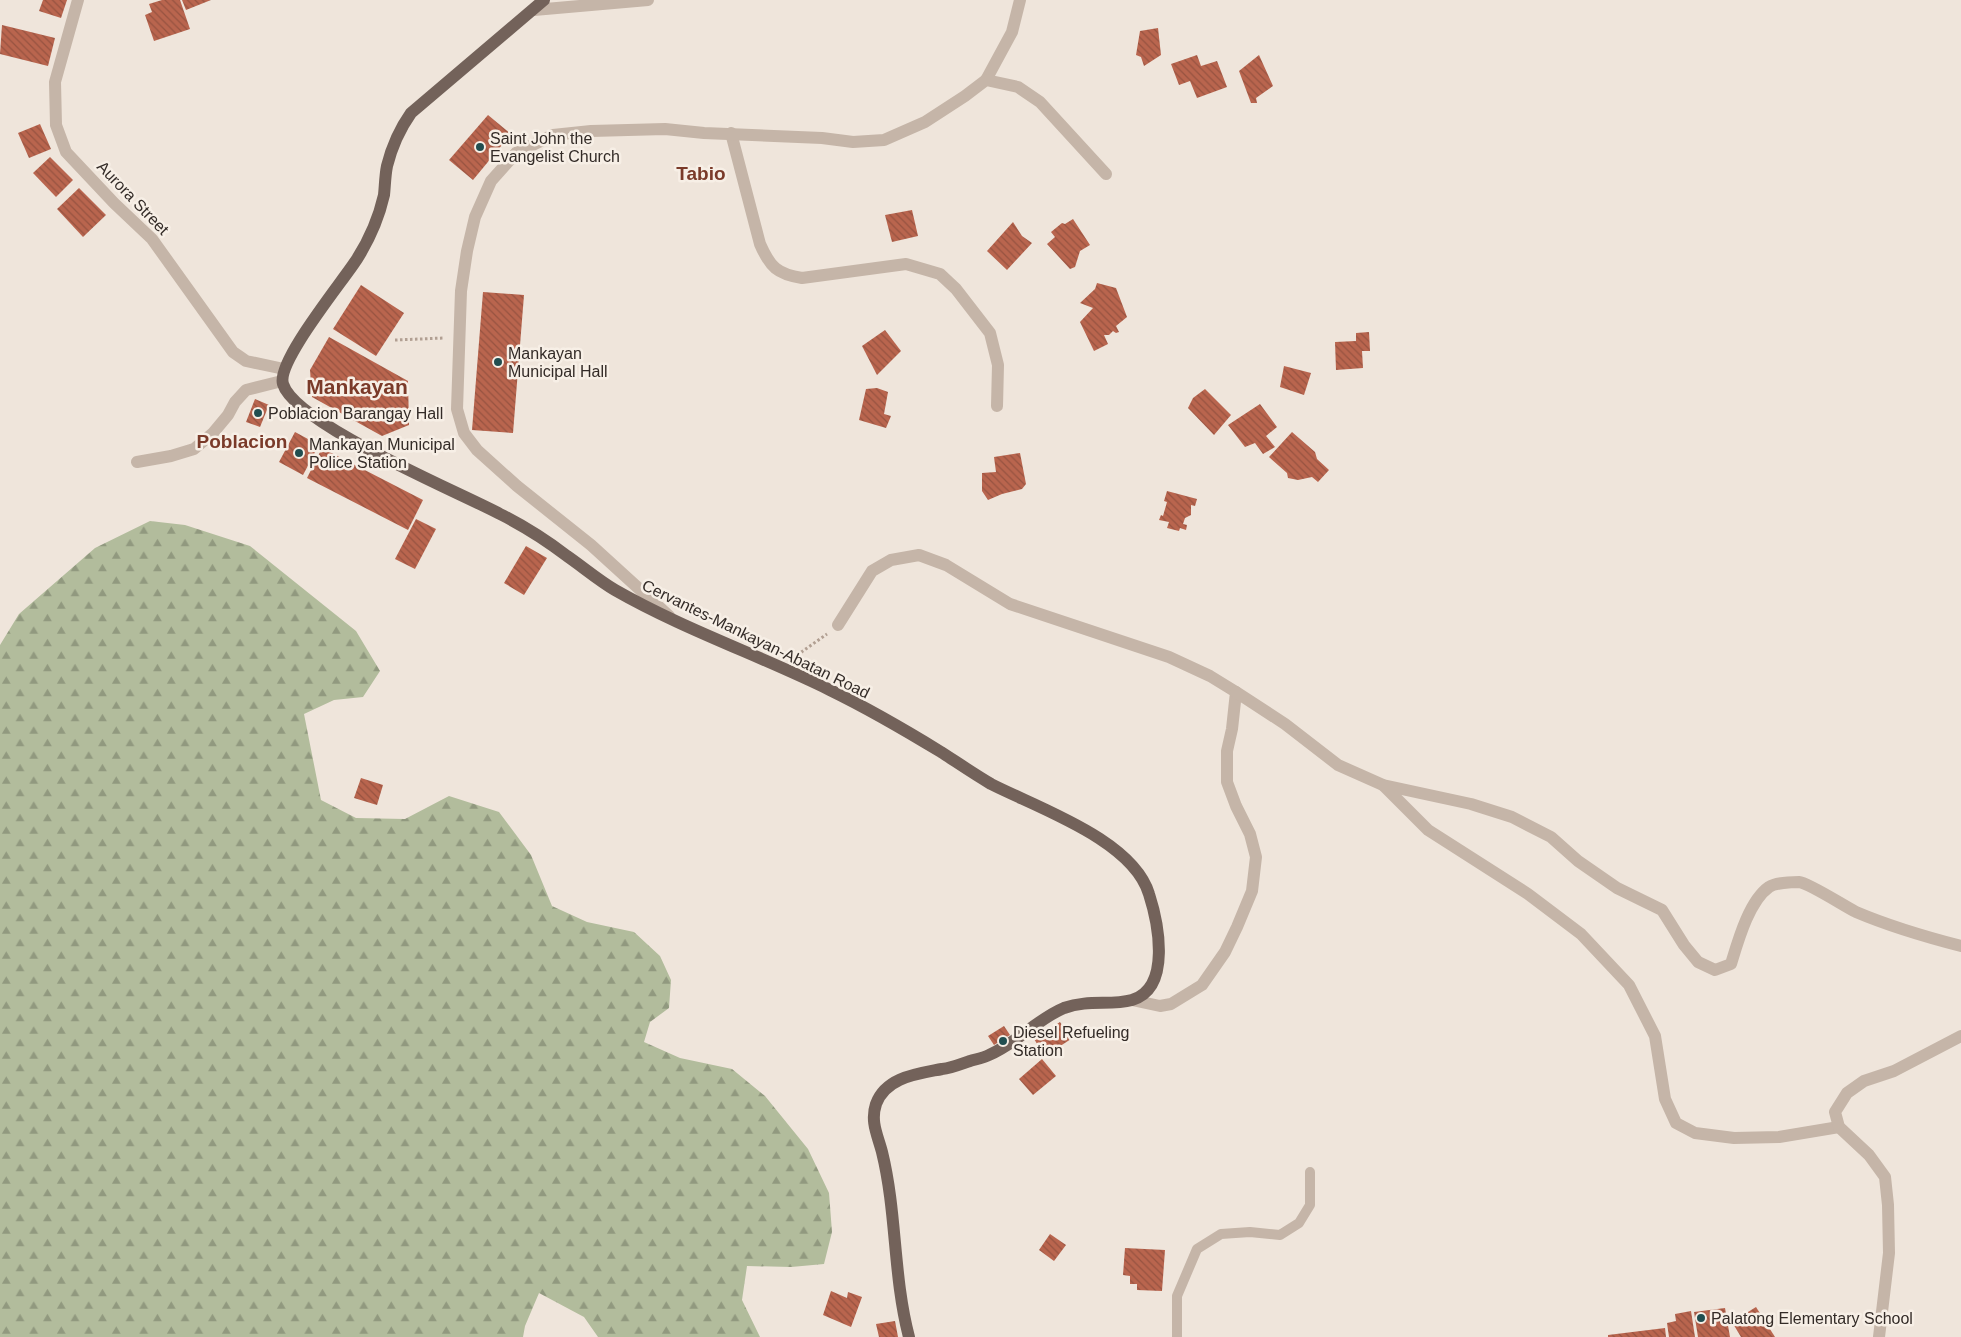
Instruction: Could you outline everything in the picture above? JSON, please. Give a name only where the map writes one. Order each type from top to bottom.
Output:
[{"type":"main road","points":[[283,375],[296,347],[358,258],[373,229],[383,198],[387,168],[397,133],[411,113],[544,0]]},
{"type":"main road","name":"Cervantes-Mankayan-Abatan Road","points":[[283,375],[284,389],[293,400],[327,425],[394,463],[451,492],[495,511],[531,531],[616,590],[673,619],[835,692],[936,749],[988,782],[1104,841],[1124,857],[1136,870],[1149,892],[1160,949],[1158,967],[1154,978],[1141,996],[1132,1000]]},
{"type":"main road","points":[[909,1337],[899,1291],[889,1186],[881,1150],[873,1126],[876,1106],[884,1090],[898,1080],[925,1072],[946,1069],[992,1055],[1060,1010],[1092,1002],[1132,1000]]},
{"type":"street","name":"Aurora Street","points":[[78,0],[55,82],[56,125],[66,152],[114,203],[152,239],[233,352],[246,361],[283,375]]},
{"type":"street","points":[[534,10],[648,0]]},
{"type":"street","points":[[673,619],[591,545],[517,486],[477,450],[464,433],[457,409],[461,291],[475,217],[491,181],[516,153],[553,135],[591,130],[665,129],[704,133],[822,138],[853,142],[884,140],[925,122],[986,80],[1012,32],[1020,0]]},
{"type":"street","points":[[986,80],[1018,87],[1040,102],[1106,174]]},
{"type":"street","points":[[731,133],[760,244],[767,260],[777,270],[788,276],[802,278],[906,264],[940,274],[956,289],[990,333],[998,365],[997,406]]},
{"type":"street","points":[[136,462],[170,456],[194,449],[213,433],[246,390],[283,375]]},
{"type":"street","points":[[838,626],[872,571],[891,560],[919,555],[946,565],[1010,604],[1169,657],[1210,676],[1285,724],[1338,765],[1382,785],[1471,804],[1512,817],[1552,836],[1578,860],[1617,888],[1662,910],[1684,945],[1698,962],[1715,970],[1731,964],[1756,899],[1770,886],[1800,882],[1857,912],[1929,938],[1961,946]]},
{"type":"street","points":[[1132,1000],[1160,1006],[1170,1004],[1202,986],[1225,952],[1252,890],[1256,857],[1250,834],[1226,782],[1227,751],[1232,729],[1236,692]]},
{"type":"street","points":[[1382,785],[1428,830],[1528,894],[1581,934],[1629,986],[1655,1036],[1665,1099],[1676,1123],[1695,1133],[1734,1138],[1779,1137],[1839,1127]]},
{"type":"street","points":[[1879,1337],[1889,1253],[1888,1205],[1885,1177],[1869,1155],[1839,1127],[1835,1112],[1847,1093],[1864,1081],[1894,1071],[1961,1036]]},
{"type":"lane","points":[[1177,1337],[1177,1296],[1197,1250],[1221,1234],[1250,1232],[1280,1235],[1299,1223],[1310,1205],[1310,1172]]},
{"type":"path","points":[[395,340],[460,336]]},
{"type":"path","points":[[779,666],[838,626]]},
{"type":"green space","points":[[150,521],[185,525],[250,546],[356,631],[380,671],[363,697],[334,700],[304,714],[321,800],[356,818],[405,819],[449,796],[499,812],[531,855],[552,906],[587,922],[634,932],[660,956],[671,980],[669,1008],[650,1022],[644,1042],[680,1058],[732,1069],[765,1096],[808,1149],[829,1193],[832,1232],[824,1264],[791,1267],[747,1266],[742,1300],[760,1337],[598,1337],[584,1317],[539,1293],[525,1326],[523,1337],[0,1337],[0,645],[19,614],[95,548]]},
{"type":"building","points":[[43,0],[67,0],[61,18],[39,11]]},
{"type":"building","points":[[162,0],[180,0],[190,29],[154,41],[145,15],[152,12],[149,4]]},
{"type":"building","points":[[182,0],[211,0],[186,10]]},
{"type":"building","points":[[2,25],[55,38],[48,66],[0,54]]},
{"type":"building","points":[[1158,28],[1161,55],[1144,66],[1141,57],[1136,55],[1140,31]]},
{"type":"building","points":[[1197,55],[1201,66],[1217,61],[1227,87],[1197,98],[1190,81],[1179,85],[1171,64]]},
{"type":"building","points":[[1259,55],[1273,86],[1256,98],[1257,103],[1251,103],[1239,71]]},
{"type":"building","name":"Saint John the Evangelist Church","points":[[488,115],[511,134],[473,180],[449,160]]},
{"type":"building","points":[[40,124],[51,149],[29,158],[18,133]]},
{"type":"building","points":[[50,157],[73,180],[56,197],[33,173]]},
{"type":"building","points":[[79,188],[106,215],[83,237],[57,209]]},
{"type":"building","points":[[912,210],[918,236],[892,242],[885,215]]},
{"type":"building","points":[[1073,219],[1090,245],[1080,251],[1075,267],[1070,269],[1047,244],[1055,237],[1051,232],[1062,223],[1065,224]]},
{"type":"building","points":[[1013,222],[1022,236],[1032,243],[1007,270],[987,251]]},
{"type":"building","points":[[1097,283],[1116,288],[1127,317],[1116,326],[1119,332],[1113,331],[1109,335],[1104,335],[1108,344],[1094,351],[1080,322],[1093,308],[1080,303],[1095,289]]},
{"type":"building","points":[[361,285],[404,313],[376,356],[333,329]]},
{"type":"building","name":"Mankayan Municipal Hall","points":[[483,292],[524,295],[513,433],[472,430]]},
{"type":"building","points":[[885,330],[901,351],[877,375],[862,346]]},
{"type":"building","points":[[1369,332],[1370,351],[1362,351],[1363,368],[1336,370],[1335,342],[1356,341],[1356,333]]},
{"type":"building","points":[[329,337],[408,381],[409,425],[382,436],[312,397],[310,370]]},
{"type":"building","points":[[1284,366],[1311,373],[1304,395],[1280,387]]},
{"type":"building","points":[[877,388],[888,392],[884,414],[891,416],[886,428],[859,420],[866,389]]},
{"type":"building","points":[[1205,389],[1231,415],[1214,435],[1188,408],[1193,398]]},
{"type":"building","name":"Poblacion Barangay Hall","points":[[255,399],[269,405],[260,427],[246,422]]},
{"type":"building","points":[[1260,404],[1277,427],[1266,436],[1275,447],[1263,454],[1255,443],[1245,447],[1228,425]]},
{"type":"building","name":"Mankayan Municipal Police Station","points":[[295,432],[319,445],[303,475],[279,462]]},
{"type":"building","points":[[1292,432],[1315,452],[1317,459],[1329,470],[1318,482],[1312,477],[1298,480],[1288,478],[1287,473],[1269,457]]},
{"type":"building","points":[[322,448],[423,500],[408,530],[307,478]]},
{"type":"building","points":[[1020,453],[1026,484],[1022,489],[988,500],[982,491],[982,473],[996,472],[994,457]]},
{"type":"building","points":[[1167,491],[1197,499],[1195,506],[1191,505],[1191,515],[1185,518],[1183,524],[1187,525],[1186,530],[1180,528],[1179,531],[1167,528],[1169,522],[1159,520],[1161,515],[1163,516],[1167,502],[1164,501]]},
{"type":"building","points":[[416,519],[436,529],[415,569],[395,559]]},
{"type":"building","points":[[526,546],[547,558],[524,595],[504,583]]},
{"type":"building","points":[[361,778],[383,785],[377,805],[354,798]]},
{"type":"building","points":[[1060,1022],[1071,1039],[1045,1056],[1034,1039]]},
{"type":"building","points":[[1004,1026],[1010,1035],[994,1045],[988,1036]]},
{"type":"building","points":[[1042,1059],[1056,1076],[1033,1095],[1019,1079]]},
{"type":"building","points":[[1050,1234],[1066,1245],[1054,1261],[1039,1250]]},
{"type":"building","points":[[1125,1248],[1165,1250],[1162,1291],[1137,1290],[1137,1284],[1130,1284],[1130,1276],[1123,1275]]},
{"type":"building","points":[[831,1291],[847,1298],[848,1292],[862,1297],[851,1327],[823,1315]]},
{"type":"building","points":[[1756,1307],[1775,1337],[1741,1337],[1732,1322]]},
{"type":"building","points":[[1725,1308],[1730,1337],[1698,1337],[1694,1312]]},
{"type":"building","points":[[1691,1311],[1695,1337],[1669,1337],[1667,1323],[1676,1321],[1675,1314]]},
{"type":"building","points":[[895,1321],[898,1337],[879,1337],[876,1324]]},
{"type":"building","points":[[1665,1328],[1666,1337],[1608,1337],[1608,1335]]},
{"type":"place","name":"Saint John the Evangelist Church","points":[[480,147]]},
{"type":"place","name":"Mankayan Municipal Hall","points":[[498,362]]},
{"type":"place","name":"Poblacion Barangay Hall","points":[[258,413]]},
{"type":"place","name":"Mankayan Municipal Police Station","points":[[299,453]]},
{"type":"place","name":"Diesel Refueling Station","points":[[1003,1041]]},
{"type":"place","name":"Palatong Elementary School","points":[[1701,1318]]},
{"type":"district","name":"Tabio","points":[[701,173]]},
{"type":"district","name":"Mankayan","points":[[357,386]]},
{"type":"district","name":"Poblacion","points":[[242,441]]}]
